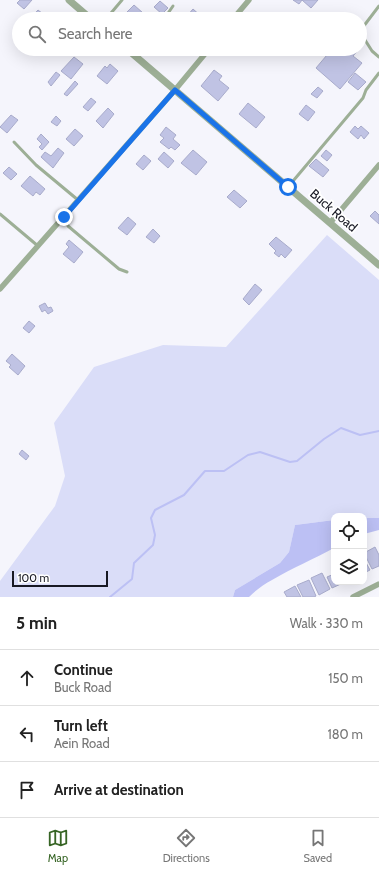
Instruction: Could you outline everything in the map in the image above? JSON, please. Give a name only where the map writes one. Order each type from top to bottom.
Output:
[{"type":"street","points":[[69,0],[83,12]]},
{"type":"street","points":[[239,12],[249,0]]},
{"type":"street","name":"Buck Road","points":[[138,56],[175,90],[379,265]]},
{"type":"street","points":[[0,289],[203,56]]},
{"type":"street","points":[[330,223],[379,165]]},
{"type":"street","points":[[354,597],[379,584]]},
{"type":"lane","points":[[112,12],[122,0]]},
{"type":"lane","points":[[169,12],[173,6]]},
{"type":"lane","points":[[367,22],[379,6]]},
{"type":"lane","points":[[367,43],[372,51],[379,57]]},
{"type":"lane","points":[[288,187],[363,98],[366,90],[379,73]]},
{"type":"lane","points":[[14,142],[36,165],[78,200]]},
{"type":"lane","points":[[0,214],[38,246]]},
{"type":"lane","points":[[64,217],[68,226],[119,269],[127,272]]},
{"type":"shaded area","points":[[327,235],[379,280],[379,518],[367,518],[367,513],[331,513],[331,520],[295,525],[289,552],[280,563],[235,590],[233,597],[0,597],[0,581],[55,506],[65,476],[54,423],[94,367],[163,345],[226,347]]},
{"type":"water","points":[[367,518],[379,518],[379,530],[367,533]]},
{"type":"water","points":[[331,520],[331,549],[287,571],[257,590],[249,597],[233,597],[235,590],[280,563],[289,552],[295,525]]},
{"type":"building","points":[[20,0],[32,0],[24,9],[17,3]]},
{"type":"building","points":[[293,0],[302,0],[299,4]]},
{"type":"building","points":[[302,0],[318,0],[311,8]]},
{"type":"building","points":[[160,1],[168,8],[164,12],[160,12],[154,7]]},
{"type":"building","points":[[134,5],[142,12],[127,12]]},
{"type":"building","points":[[326,56],[353,56],[362,63],[340,89],[316,68]]},
{"type":"building","points":[[74,57],[83,64],[71,79],[61,71]]},
{"type":"building","points":[[110,64],[118,71],[107,84],[97,76],[105,66],[107,68]]},
{"type":"building","points":[[214,70],[222,76],[219,80],[229,88],[218,101],[201,86]]},
{"type":"building","points":[[56,72],[60,75],[51,86],[48,82]]},
{"type":"building","points":[[355,73],[366,82],[358,90],[348,82]]},
{"type":"building","points":[[75,81],[78,84],[67,96],[64,94]]},
{"type":"building","points":[[318,87],[323,91],[317,98],[311,94]]},
{"type":"building","points":[[91,98],[96,102],[88,111],[83,107]]},
{"type":"building","points":[[248,103],[265,117],[256,128],[239,114]]},
{"type":"building","points":[[306,105],[315,112],[308,121],[299,114]]},
{"type":"building","points":[[108,108],[114,114],[103,128],[96,121]]},
{"type":"building","points":[[11,115],[18,120],[7,133],[0,127]]},
{"type":"building","points":[[56,116],[61,121],[57,126],[51,122]]},
{"type":"building","points":[[355,126],[358,129],[361,126],[369,133],[364,139],[361,135],[358,139],[350,132]]},
{"type":"building","points":[[166,127],[176,135],[173,139],[180,145],[175,150],[171,147],[169,149],[160,142],[164,138],[160,135]]},
{"type":"building","points":[[75,129],[83,136],[74,146],[66,139]]},
{"type":"building","points":[[41,134],[49,142],[42,150],[39,147],[42,144],[37,139]]},
{"type":"building","points":[[58,148],[64,153],[53,168],[41,157],[45,152],[51,156]]},
{"type":"building","points":[[193,150],[207,162],[196,175],[181,163]]},
{"type":"building","points":[[326,150],[332,155],[327,161],[321,156]]},
{"type":"building","points":[[164,152],[174,161],[168,168],[158,159]]},
{"type":"building","points":[[144,155],[151,161],[143,170],[136,164]]},
{"type":"building","points":[[316,159],[329,170],[323,177],[309,166]]},
{"type":"building","points":[[9,167],[17,174],[11,180],[3,173]]},
{"type":"building","points":[[30,176],[45,189],[40,195],[36,192],[33,196],[21,186]]},
{"type":"building","points":[[234,190],[247,201],[240,208],[227,197]]},
{"type":"building","points":[[375,211],[379,215],[379,224],[370,216]]},
{"type":"building","points":[[128,217],[136,224],[127,235],[118,228]]},
{"type":"building","points":[[153,229],[160,236],[154,243],[146,237]]},
{"type":"building","points":[[276,237],[292,250],[285,258],[281,254],[279,257],[274,253],[276,251],[269,244]]},
{"type":"building","points":[[69,240],[83,252],[74,263],[63,254],[69,247],[66,244]]},
{"type":"building","points":[[255,284],[262,290],[249,305],[243,299]]},
{"type":"building","points":[[45,303],[48,308],[51,307],[53,311],[48,314],[45,310],[42,312],[39,306]]},
{"type":"building","points":[[29,321],[35,326],[29,333],[23,328]]},
{"type":"building","points":[[12,354],[25,366],[18,375],[9,367],[11,365],[6,361]]},
{"type":"building","points":[[22,450],[29,456],[26,460],[19,454]]},
{"type":"building","points":[[375,547],[379,555],[379,566],[372,569],[367,559],[367,551]]},
{"type":"building","points":[[367,564],[370,570],[367,572]]},
{"type":"building","points":[[322,573],[330,589],[319,595],[311,578]]},
{"type":"building","points":[[331,575],[331,585],[339,585],[332,588],[327,577]]},
{"type":"building","points":[[309,580],[316,596],[303,597],[297,585]]},
{"type":"building","points":[[295,586],[301,597],[287,597],[284,592]]},
{"type":"waterway","points":[[110,597],[132,579],[134,563],[153,545],[155,535],[151,518],[155,510],[184,495],[205,471],[224,471],[248,455],[260,452],[290,462],[297,461],[324,439],[341,428],[360,435],[379,431]]},
{"type":"route","points":[[64,217],[175,90],[288,187]]}]
